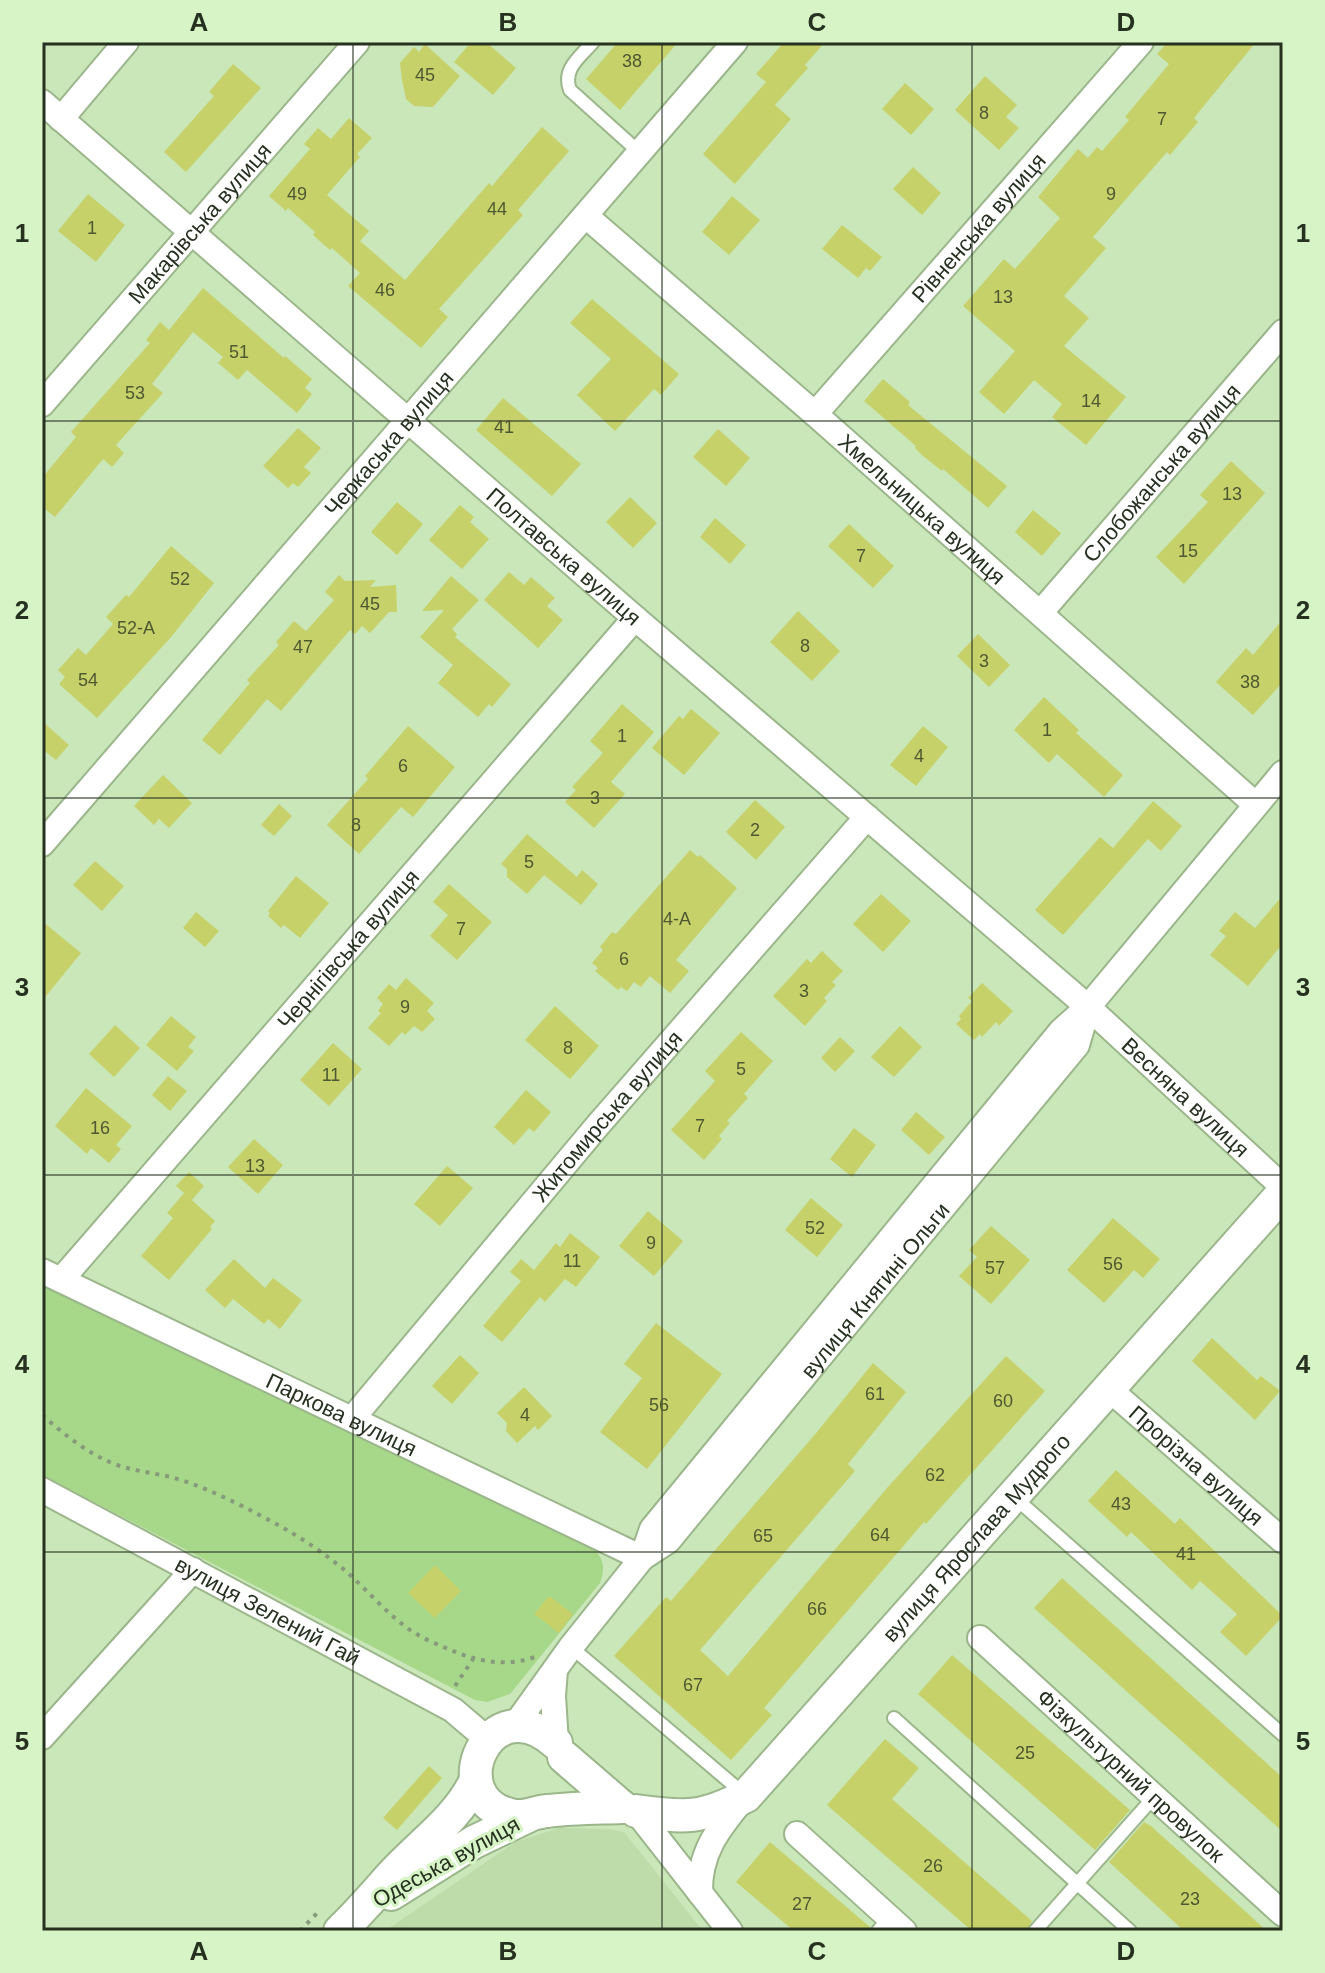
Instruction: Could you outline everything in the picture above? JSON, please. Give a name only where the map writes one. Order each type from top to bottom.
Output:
[{"type":"main road","name":"вулиця Ярослава Мудрого","points":[[636,1811],[699,1815],[716,1812],[746,1796],[1283,1190]]},
{"type":"main road","points":[[531,1726],[545,1732],[560,1750],[622,1807],[512,1816],[497,1810],[482,1795],[476,1780],[475,1765],[501,1732],[531,1726]]},
{"type":"main road","points":[[535,1813],[555,1800],[563,1788],[566,1773],[560,1750]]},
{"type":"main road","name":"Одеська вулиця","points":[[340,1931],[364,1909],[393,1874],[455,1815],[467,1800],[476,1780]]},
{"type":"main road","name":"Одеська вулиця","points":[[364,1909],[474,1842],[535,1813]]},
{"type":"street","points":[[61,119],[126,42]]},
{"type":"street","name":"Макарівська вулиця","points":[[42,404],[50,381],[190,233],[357,42]]},
{"type":"street","name":"Черкаська вулиця","points":[[42,844],[735,42]]},
{"type":"street","name":"Рівненська вулиця","points":[[815,414],[1141,42]]},
{"type":"street","name":"Полтавська вулиця","points":[[42,102],[1088,1007]]},
{"type":"street","name":"Хмельницька вулиця","points":[[586,216],[1041,612],[1255,804]]},
{"type":"street","name":"Слобожанська вулиця","points":[[1041,612],[1283,332]]},
{"type":"street","name":"Чернігівська вулиця","points":[[51,1275],[635,618]]},
{"type":"street","name":"вулиця Княгині Ольги","points":[[501,1732],[546,1663],[571,1647],[642,1558],[668,1541],[1077,1045],[1088,1007],[1283,773]]},
{"type":"street","name":"Житомирська вулиця","points":[[352,1419],[598,1125],[867,817]]},
{"type":"street","name":"Весняна вулиця","points":[[1088,1007],[1283,1190]]},
{"type":"street","name":"Паркова вулиця","points":[[51,1275],[642,1558]]},
{"type":"street","name":"Прорізна вулиця","points":[[1109,1389],[1283,1541]]},
{"type":"street","name":"вулиця Зелений Гай","points":[[42,1490],[453,1710],[501,1732]]},
{"type":"street","points":[[42,1737],[193,1570]]},
{"type":"street","name":"Фізкультурний провулок","points":[[980,1638],[1283,1914]]},
{"type":"street","points":[[546,1663],[560,1750]]},
{"type":"street","points":[[700,1893],[699,1874],[703,1857],[716,1831],[746,1796]]},
{"type":"street","points":[[636,1811],[730,1931]]},
{"type":"street","points":[[797,1834],[890,1927]]},
{"type":"lane","points":[[593,42],[569,69],[566,80],[570,90],[639,152]]},
{"type":"lane","points":[[1013,1496],[1283,1735]]},
{"type":"lane","points":[[571,1647],[746,1796]]},
{"type":"lane","points":[[894,1718],[1130,1931]]},
{"type":"lane","points":[[1035,1931],[1154,1797]]},
{"type":"path","points":[[42,1415],[98,1457],[119,1466],[171,1477],[206,1490],[286,1530],[341,1567],[415,1634],[473,1659],[505,1664],[546,1663]]},
{"type":"path","points":[[455,1686],[473,1659]]},
{"type":"shaded area","points":[[42,1284],[585,1542],[602,1560],[600,1583],[510,1694],[487,1702],[475,1700],[42,1475]]},
{"type":"shaded area","points":[[559,1828],[624,1832],[703,1931],[385,1931],[515,1842]]},
{"type":"building","points":[[471,42],[486,42],[516,68],[493,95],[454,62]]},
{"type":"building","points":[[618,42],[678,42],[620,110],[586,79]]},
{"type":"building","points":[[784,42],[825,42],[805,65],[808,68],[775,105],[791,119],[735,184],[703,154],[766,82],[756,74]]},
{"type":"building","points":[[1168,42],[1256,42],[1194,118],[1198,122],[1170,155],[1167,152],[1093,237],[1106,248],[1064,296],[1089,318],[1064,346],[1126,397],[1086,445],[1052,417],[1062,404],[1034,380],[1004,414],[979,392],[1015,351],[963,306],[1004,259],[1015,269],[1060,218],[1038,197],[1078,149],[1088,158],[1097,147],[1102,151],[1129,120],[1125,117],[1169,64],[1157,54]]},
{"type":"building","points":[[425,44],[460,76],[433,107],[414,106],[406,99],[402,80],[400,63],[414,47],[419,52]]},
{"type":"building","points":[[233,64],[261,88],[186,172],[164,152],[214,96],[209,92]]},
{"type":"building","points":[[985,76],[1017,105],[1006,117],[1019,128],[999,150],[955,110]]},
{"type":"building","points":[[905,83],[934,109],[911,135],[882,109]]},
{"type":"building","points":[[349,118],[372,138],[327,195],[369,231],[360,241],[405,280],[542,127],[569,151],[518,210],[523,215],[439,309],[448,317],[421,348],[348,286],[360,273],[313,235],[315,232],[288,208],[286,211],[269,196],[310,149],[304,144],[318,128],[331,139]]},
{"type":"building","points":[[913,167],[941,193],[922,215],[893,189]]},
{"type":"building","points":[[88,194],[125,225],[96,262],[58,231]]},
{"type":"building","points":[[732,196],[760,220],[729,255],[702,232]]},
{"type":"building","points":[[842,225],[882,257],[870,271],[866,268],[858,278],[822,249]]},
{"type":"building","points":[[203,288],[312,379],[305,388],[312,394],[297,413],[247,370],[238,380],[218,363],[223,357],[193,332],[152,384],[163,393],[116,445],[124,453],[112,467],[103,459],[55,517],[42,507],[42,478],[76,437],[71,432],[150,343],[146,340],[160,322],[169,330]]},
{"type":"building","points":[[592,299],[679,374],[661,395],[654,389],[615,431],[577,395],[611,359],[570,323]]},
{"type":"building","points":[[883,379],[910,402],[908,405],[1007,486],[988,508],[923,456],[916,446],[864,401]]},
{"type":"building","points":[[503,398],[581,464],[552,496],[476,430]]},
{"type":"building","points":[[298,428],[321,448],[304,467],[311,473],[298,487],[293,483],[288,488],[263,466]]},
{"type":"building","points":[[718,429],[750,458],[726,486],[693,457]]},
{"type":"building","points":[[1231,461],[1265,493],[1184,584],[1156,557],[1208,502],[1200,495]]},
{"type":"building","points":[[630,497],[657,523],[633,548],[606,522]]},
{"type":"building","points":[[397,502],[423,524],[397,555],[371,532]]},
{"type":"building","points":[[460,505],[474,517],[470,522],[489,539],[462,569],[429,540]]},
{"type":"building","points":[[1033,510],[1061,533],[1042,556],[1015,532]]},
{"type":"building","points":[[715,518],[746,545],[730,564],[700,537]]},
{"type":"building","points":[[849,524],[894,566],[873,588],[828,546]]},
{"type":"building","points":[[171,546],[214,583],[172,636],[97,718],[59,684],[65,677],[58,670],[78,648],[86,655],[113,624],[106,617],[126,595],[129,597]]},
{"type":"building","points":[[509,572],[524,585],[531,577],[555,598],[547,606],[563,620],[538,648],[484,600]]},
{"type":"building","points":[[339,575],[345,581],[376,580],[370,587],[396,585],[397,612],[389,612],[370,633],[362,626],[355,634],[350,630],[281,711],[267,699],[220,755],[202,740],[250,683],[247,680],[279,645],[276,642],[294,621],[306,631],[334,600],[325,592]]},
{"type":"building","points":[[451,576],[479,600],[452,629],[457,634],[455,637],[511,684],[492,707],[489,704],[478,717],[438,683],[453,665],[420,637],[444,610],[422,611]]},
{"type":"building","points":[[798,611],[840,651],[812,681],[770,642]]},
{"type":"building","points":[[1283,619],[1283,682],[1253,715],[1216,682],[1246,648],[1253,655]]},
{"type":"building","points":[[978,634],[1010,665],[989,687],[957,656]]},
{"type":"building","points":[[1044,697],[1079,730],[1076,733],[1123,775],[1104,797],[1057,754],[1049,763],[1014,730]]},
{"type":"building","points":[[622,704],[654,732],[611,782],[625,794],[594,828],[565,802],[576,790],[572,787],[603,753],[590,741]]},
{"type":"building","points":[[691,709],[720,733],[684,775],[652,748],[679,716],[683,719]]},
{"type":"building","points":[[42,721],[69,745],[56,760],[42,749]]},
{"type":"building","points":[[408,726],[455,767],[413,817],[401,807],[359,854],[327,825],[368,779],[365,776]]},
{"type":"building","points":[[923,726],[948,747],[916,786],[890,765]]},
{"type":"building","points":[[163,775],[192,803],[169,828],[159,819],[154,825],[134,806]]},
{"type":"building","points":[[755,800],[785,827],[756,860],[726,832]]},
{"type":"building","points":[[1153,801],[1182,826],[1161,851],[1148,839],[1063,935],[1035,910],[1100,837],[1113,848]]},
{"type":"building","points":[[279,804],[292,816],[274,836],[261,825]]},
{"type":"building","points":[[527,834],[577,877],[582,870],[598,884],[581,905],[544,875],[527,894],[507,877],[507,869],[501,864]]},
{"type":"building","points":[[690,850],[737,888],[676,960],[689,971],[670,993],[650,976],[641,987],[634,982],[627,991],[621,987],[618,990],[595,971],[598,968],[592,963],[603,950],[600,947],[612,932],[616,934]]},
{"type":"building","points":[[95,861],[124,886],[102,911],[73,885]]},
{"type":"building","points":[[296,876],[329,903],[300,938],[284,925],[281,928],[268,916],[268,911]]},
{"type":"building","points":[[449,884],[492,922],[457,960],[430,936],[448,915],[433,902]]},
{"type":"building","points":[[881,894],[911,921],[883,952],[853,924]]},
{"type":"building","points":[[1283,895],[1283,943],[1248,986],[1210,955],[1226,936],[1219,931],[1235,912],[1255,928]]},
{"type":"building","points":[[196,912],[219,931],[205,947],[183,928]]},
{"type":"building","points":[[42,921],[81,953],[42,1001]]},
{"type":"building","points":[[822,951],[843,971],[832,982],[836,985],[824,998],[827,1001],[805,1026],[773,996],[807,959],[811,963]]},
{"type":"building","points":[[406,978],[434,1003],[427,1011],[435,1019],[422,1032],[414,1026],[405,1035],[402,1032],[389,1046],[368,1028],[381,1013],[378,1011],[383,1004],[377,998],[389,984],[396,990]]},
{"type":"building","points":[[982,983],[1013,1011],[999,1026],[996,1022],[982,1037],[980,1034],[974,1040],[956,1024],[972,1001],[968,998]]},
{"type":"building","points":[[555,1006],[599,1046],[570,1079],[525,1040]]},
{"type":"building","points":[[171,1016],[196,1037],[188,1047],[194,1051],[177,1071],[146,1045]]},
{"type":"building","points":[[115,1025],[140,1048],[114,1077],[89,1054]]},
{"type":"building","points":[[900,1026],[922,1047],[894,1077],[871,1057]]},
{"type":"building","points":[[741,1032],[773,1061],[744,1094],[748,1098],[727,1121],[730,1123],[719,1136],[722,1139],[704,1160],[671,1130],[715,1081],[705,1071]]},
{"type":"building","points":[[840,1037],[855,1051],[835,1072],[821,1058]]},
{"type":"building","points":[[333,1043],[362,1069],[329,1106],[300,1080]]},
{"type":"building","points":[[168,1076],[187,1091],[170,1111],[152,1095]]},
{"type":"building","points":[[86,1088],[132,1126],[116,1145],[121,1149],[109,1163],[91,1148],[87,1154],[55,1126]]},
{"type":"building","points":[[526,1090],[551,1112],[534,1132],[529,1128],[514,1145],[494,1127]]},
{"type":"building","points":[[916,1112],[945,1137],[929,1155],[901,1130]]},
{"type":"building","points":[[854,1128],[876,1145],[852,1177],[830,1159]]},
{"type":"building","points":[[254,1139],[283,1165],[258,1194],[228,1167]]},
{"type":"building","points":[[447,1166],[473,1188],[440,1226],[414,1204]]},
{"type":"building","points":[[189,1172],[204,1186],[192,1200],[176,1186]]},
{"type":"building","points":[[184,1193],[215,1221],[210,1227],[212,1229],[169,1280],[141,1256],[173,1218],[167,1213]]},
{"type":"building","points":[[811,1198],[843,1225],[817,1257],[785,1230]]},
{"type":"building","points":[[648,1211],[683,1241],[654,1276],[619,1246]]},
{"type":"building","points":[[1113,1218],[1160,1259],[1143,1278],[1134,1270],[1104,1303],[1067,1270]]},
{"type":"building","points":[[991,1226],[1030,1260],[991,1304],[959,1276],[977,1257],[969,1250]]},
{"type":"building","points":[[570,1233],[600,1257],[576,1287],[565,1279],[545,1302],[540,1297],[502,1342],[483,1326],[521,1281],[510,1272],[521,1259],[534,1270],[556,1243],[560,1247]]},
{"type":"building","points":[[234,1259],[265,1288],[273,1278],[302,1300],[280,1329],[268,1319],[264,1324],[233,1299],[225,1308],[205,1290]]},
{"type":"building","points":[[656,1323],[722,1374],[647,1469],[600,1432],[642,1378],[624,1364]]},
{"type":"building","points":[[1212,1338],[1257,1380],[1261,1376],[1280,1391],[1255,1420],[1192,1361]]},
{"type":"building","points":[[460,1355],[479,1373],[452,1404],[432,1386]]},
{"type":"building","points":[[1006,1356],[1045,1391],[926,1524],[924,1522],[764,1708],[772,1715],[731,1760],[614,1656],[666,1597],[671,1601],[873,1363],[906,1392],[848,1464],[855,1471],[700,1650],[728,1676],[887,1488]]},
{"type":"building","points":[[524,1387],[552,1416],[538,1430],[535,1426],[517,1443],[506,1431],[507,1423],[497,1413]]},
{"type":"building","points":[[1116,1470],[1175,1524],[1180,1518],[1283,1616],[1246,1656],[1220,1632],[1237,1614],[1200,1581],[1192,1590],[1131,1532],[1127,1537],[1088,1501]]},
{"type":"building","points":[[435,1565],[461,1591],[435,1618],[408,1593]]},
{"type":"building","points":[[1062,1578],[1283,1778],[1283,1832],[1034,1608]]},
{"type":"building","points":[[549,1596],[573,1614],[559,1633],[534,1614]]},
{"type":"building","points":[[952,1655],[1130,1810],[1095,1850],[918,1694]]},
{"type":"building","points":[[885,1739],[919,1768],[892,1799],[1032,1921],[1026,1931],[972,1931],[827,1805]]},
{"type":"building","points":[[429,1766],[442,1778],[397,1830],[383,1818]]},
{"type":"building","points":[[1144,1822],[1267,1931],[1184,1931],[1109,1862]]},
{"type":"building","points":[[770,1842],[870,1927],[869,1931],[794,1931],[736,1882]]}]
